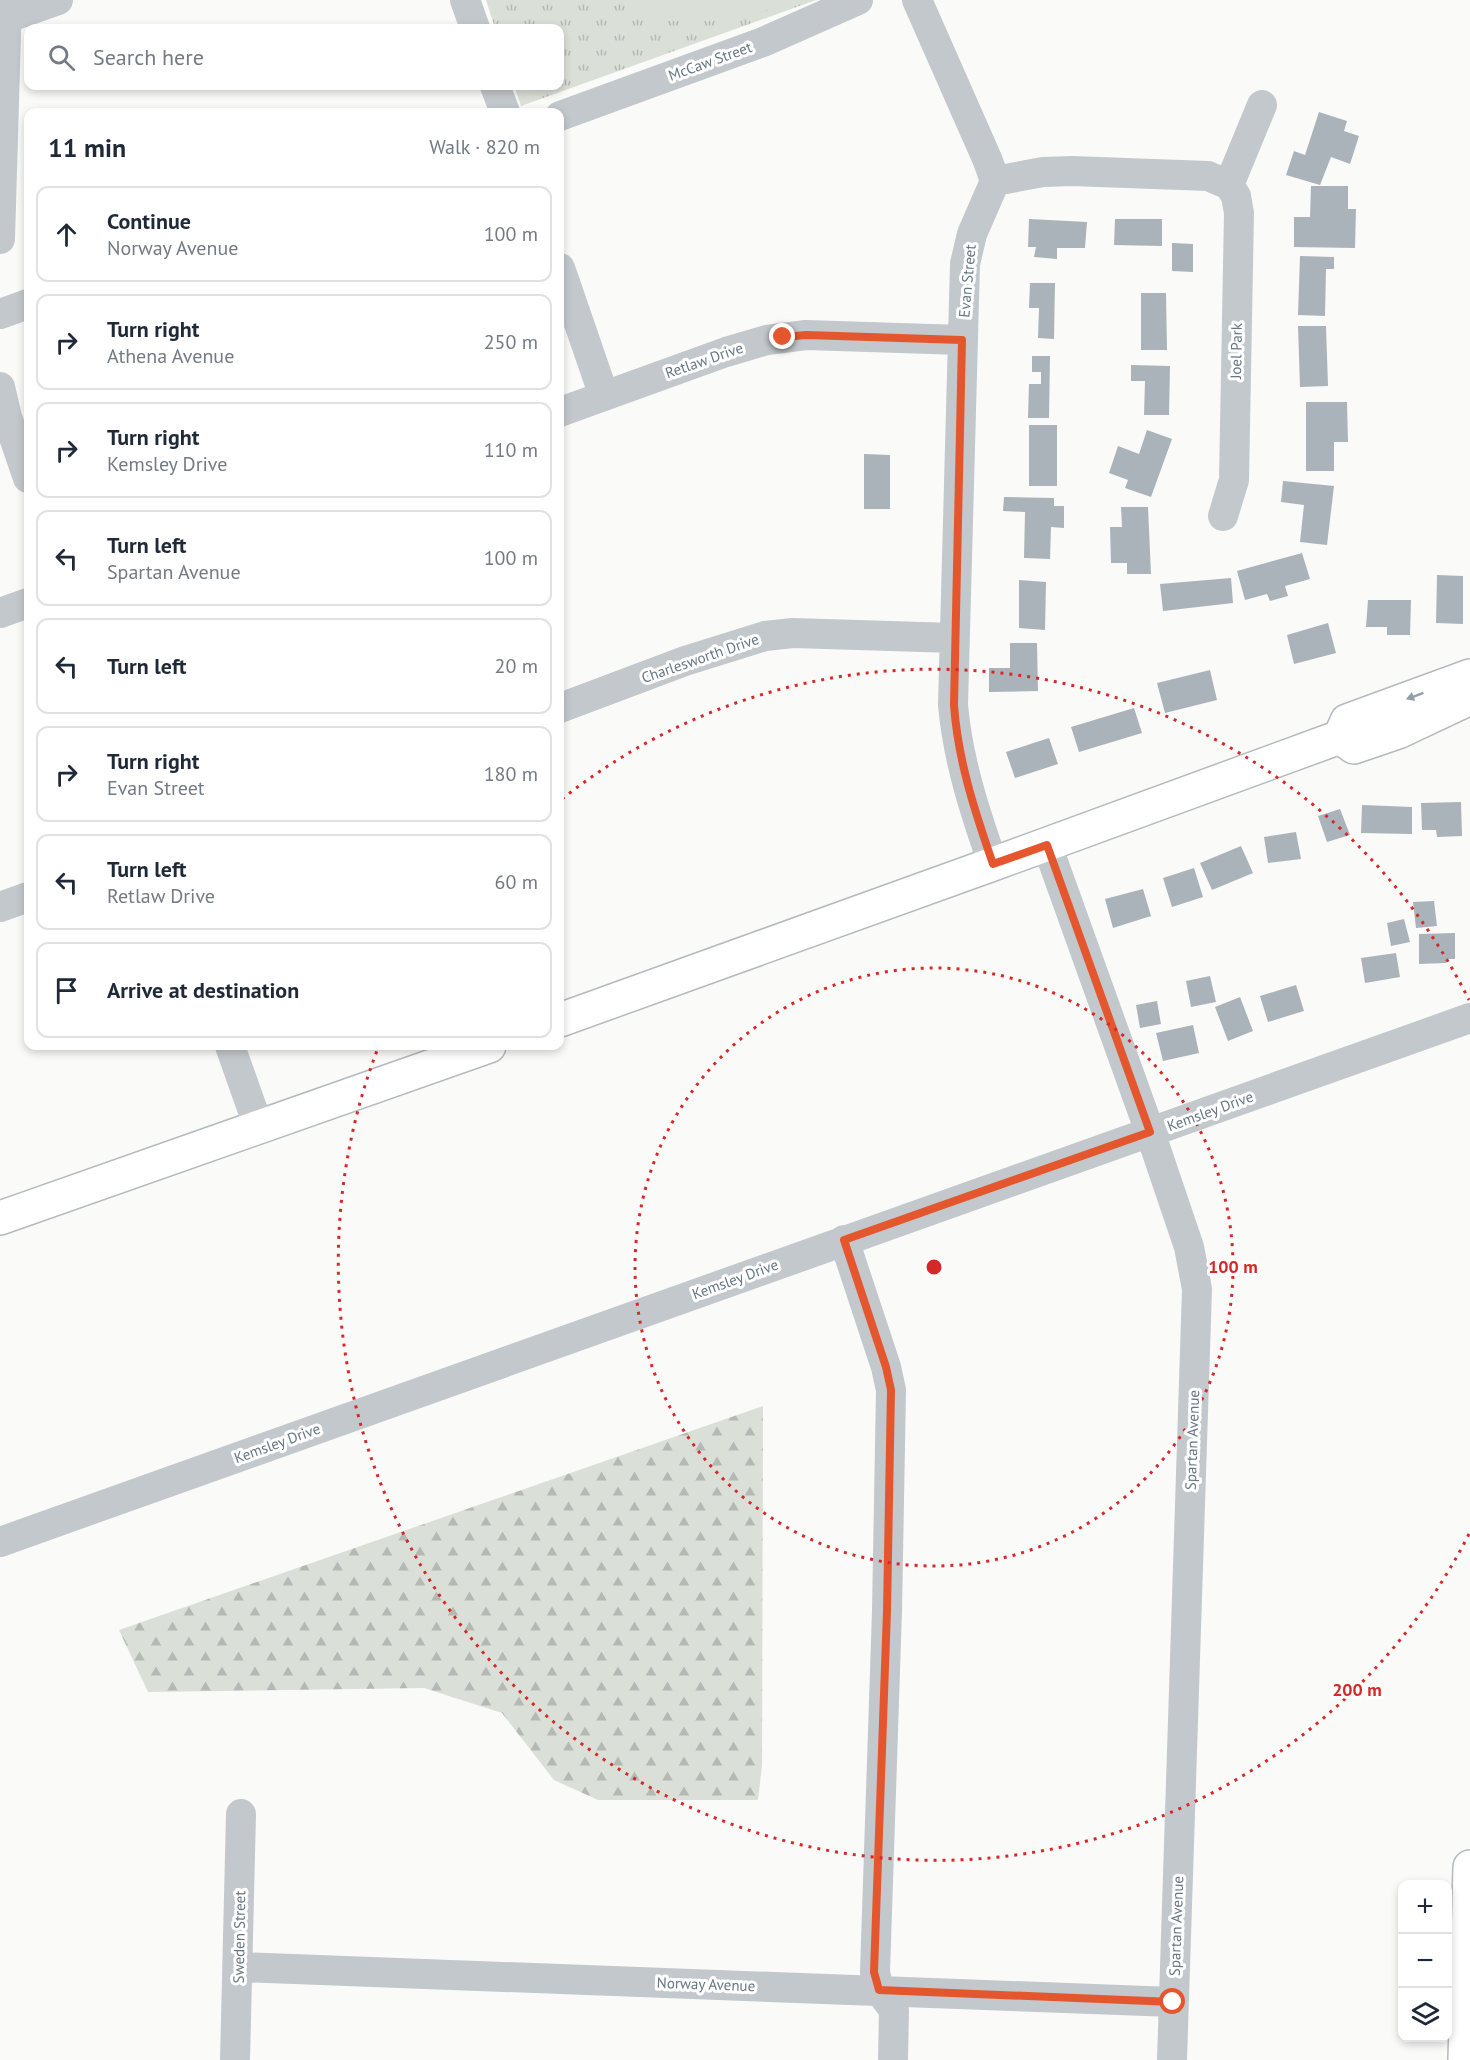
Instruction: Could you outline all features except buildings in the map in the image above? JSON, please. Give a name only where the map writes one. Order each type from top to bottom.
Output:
[{"type":"main road","points":[[564,1019],[1340,737],[1347,721],[1470,676]]},
{"type":"main road","points":[[1340,737],[1354,747],[1398,732],[1470,698]]},
{"type":"main road","points":[[0,1218],[478,1050]]},
{"type":"main road","points":[[1465,2060],[1470,1867]]},
{"type":"street","points":[[0,239],[7,9],[58,0]]},
{"type":"street","points":[[465,0],[474,24]]},
{"type":"street","name":"McCaw Street","points":[[564,115],[763,42],[858,0]]},
{"type":"street","points":[[917,0],[995,180],[1043,172],[1072,171],[1208,176],[1229,186],[1262,105]]},
{"type":"street","points":[[497,90],[503,108]]},
{"type":"street","name":"Evan Street","points":[[993,864],[971,799],[957,743],[954,705],[954,638],[965,264],[972,234],[995,180]]},
{"type":"street","name":"Joel Park","points":[[1223,516],[1234,480],[1239,213],[1236,196],[1229,186]]},
{"type":"street","points":[[564,280],[604,396]]},
{"type":"street","points":[[0,315],[24,306]]},
{"type":"street","name":"Retlaw Drive","points":[[564,411],[726,352],[783,337],[806,335],[962,340]]},
{"type":"street","points":[[0,387],[7,417],[24,466]]},
{"type":"street","points":[[0,613],[24,604]]},
{"type":"street","name":"Charlesworth Drive","points":[[564,706],[685,661],[765,636],[793,633],[954,638]]},
{"type":"street","name":"Spartan Avenue","points":[[1047,845],[1189,1246],[1197,1289],[1172,2060]]},
{"type":"street","points":[[0,908],[24,899]]},
{"type":"street","name":"Kemsley Drive","points":[[0,1542],[1470,1018]]},
{"type":"street","points":[[231,1050],[259,1128]]},
{"type":"street","points":[[844,1240],[886,1367],[891,1390],[887,1611],[874,1972],[879,1990],[894,2010],[893,2060]]},
{"type":"street","name":"Sweden Street","points":[[235,2060],[241,1814]]},
{"type":"street","name":"Norway Avenue","points":[[238,1967],[1173,2002]]},
{"type":"green space","points":[[486,0],[816,0],[521,106],[515,90],[564,90],[564,24],[494,24]]},
{"type":"green space","points":[[617,0],[799,0],[734,21],[644,21]]},
{"type":"green space","points":[[763,1406],[762,1765],[758,1800],[598,1800],[554,1780],[502,1713],[424,1688],[148,1692],[119,1630]]},
{"type":"route","points":[[783,337],[806,335],[962,340],[954,705],[957,743],[965,780],[993,864],[1047,845],[1150,1132],[844,1240],[886,1367],[891,1390],[887,1611],[874,1972],[876,1982],[879,1990],[1173,2002]]}]
